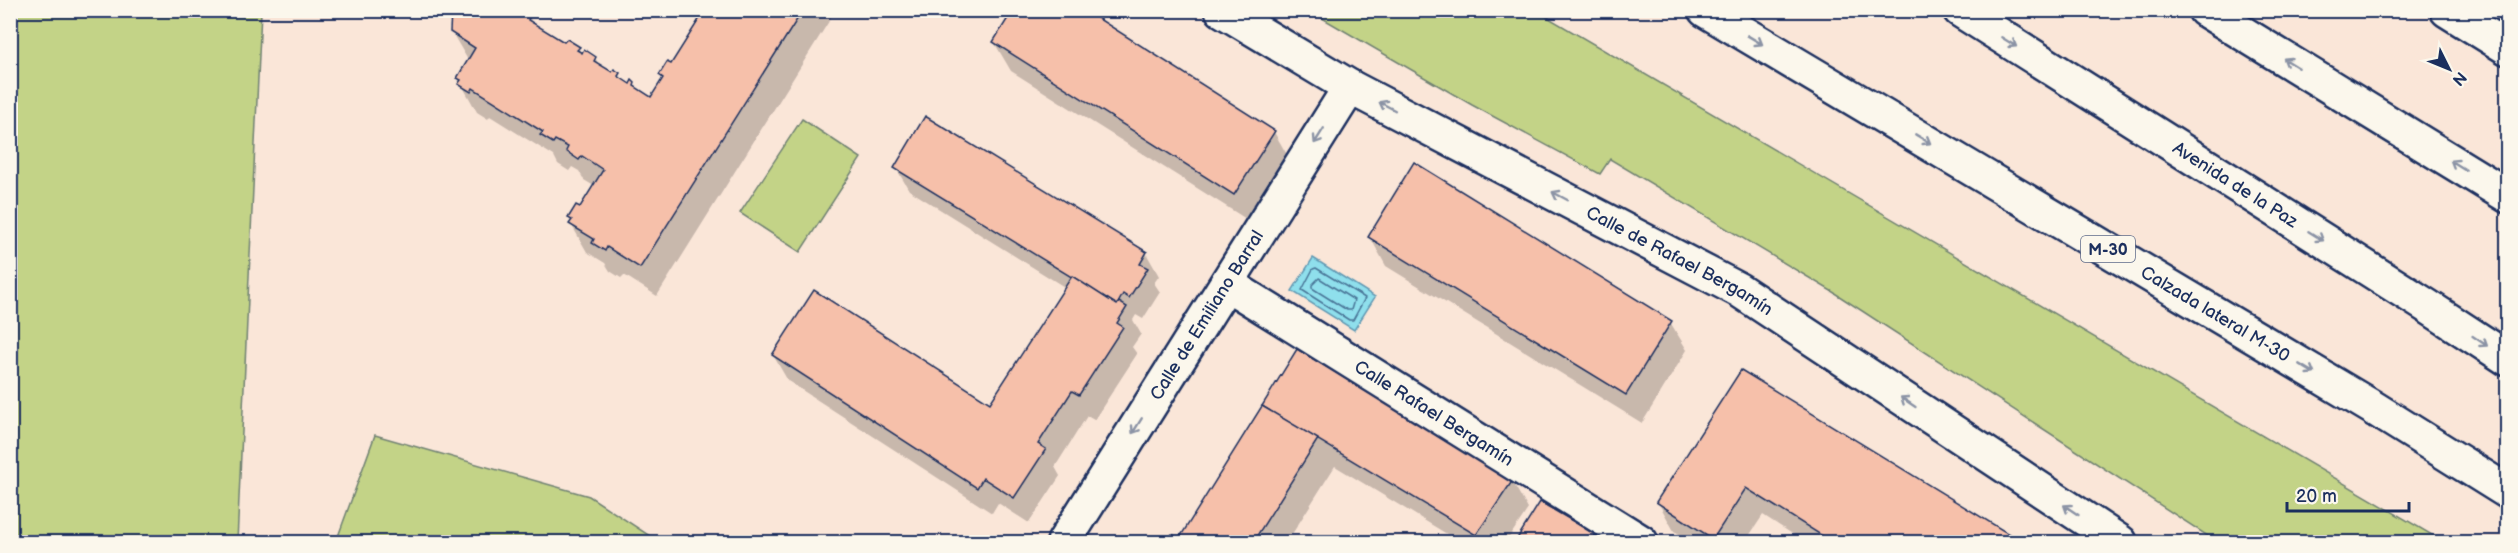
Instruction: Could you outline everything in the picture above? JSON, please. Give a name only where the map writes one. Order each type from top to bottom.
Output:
[{"type":"main road","name":"Calle de Rafael Bergamín","points":[[1222,10],[1350,87],[1739,290],[2120,543]]},
{"type":"main road","name":"Calzada lateral M-30","points":[[1705,10],[2372,407],[2508,492]]},
{"type":"main road","name":"Avenida de la Paz","points":[[1960,10],[2508,359]]},
{"type":"main road","points":[[2205,10],[2508,196]]},
{"type":"main road","points":[[2447,10],[2508,48]]},
{"type":"main road","name":"Calle de Emiliano Barral","points":[[1064,543],[1350,87]]},
{"type":"main road","name":"Calle Rafael Bergamín","points":[[1227,284],[1641,543]]},
{"type":"green space","points":[[10,11],[261,11],[237,542],[11,542]]},
{"type":"green space","points":[[1310,11],[1537,11],[2444,542],[2217,542],[1833,292],[1610,159],[1600,174],[1472,105]]},
{"type":"green space","points":[[802,119],[861,158],[800,252],[740,213]]},
{"type":"green space","points":[[375,435],[589,496],[659,542],[336,542]]},
{"type":"water","points":[[1313,258],[1375,297],[1354,330],[1292,291]]},
{"type":"building","points":[[451,10],[522,10],[530,15],[528,20],[564,42],[567,39],[580,47],[577,50],[582,53],[584,49],[596,57],[594,61],[612,72],[614,69],[620,73],[618,76],[630,84],[632,80],[635,83],[634,86],[651,97],[663,78],[659,75],[667,62],[671,64],[705,10],[803,10],[640,268],[607,247],[605,251],[592,243],[594,239],[569,224],[572,220],[568,218],[576,205],[580,207],[603,170],[582,156],[579,160],[566,151],[568,147],[555,140],[553,143],[540,135],[543,132],[473,88],[471,92],[458,84],[461,80],[457,78],[475,48],[450,32]]},
{"type":"building","points":[[1013,10],[1085,10],[1275,131],[1234,195],[993,42]]},
{"type":"building","points":[[925,116],[1147,252],[1140,264],[1148,268],[1129,298],[1123,294],[1117,305],[894,168]]},
{"type":"building","points":[[1414,162],[1672,321],[1626,395],[1368,237]]},
{"type":"building","points":[[1072,276],[1117,305],[1119,302],[1127,307],[1117,323],[1123,327],[1079,395],[1072,391],[1038,444],[1046,449],[1014,498],[983,478],[977,488],[772,355],[814,290],[990,403]]},
{"type":"building","points":[[1297,349],[1513,480],[1476,535],[1262,406]]},
{"type":"building","points":[[1741,370],[2022,542],[1832,542],[1746,488],[1713,539],[1656,502]]},
{"type":"building","points":[[1262,406],[1318,439],[1253,542],[1166,542],[1172,534],[1179,539]]},
{"type":"building","points":[[1540,502],[1595,534],[1590,542],[1515,542]]}]
